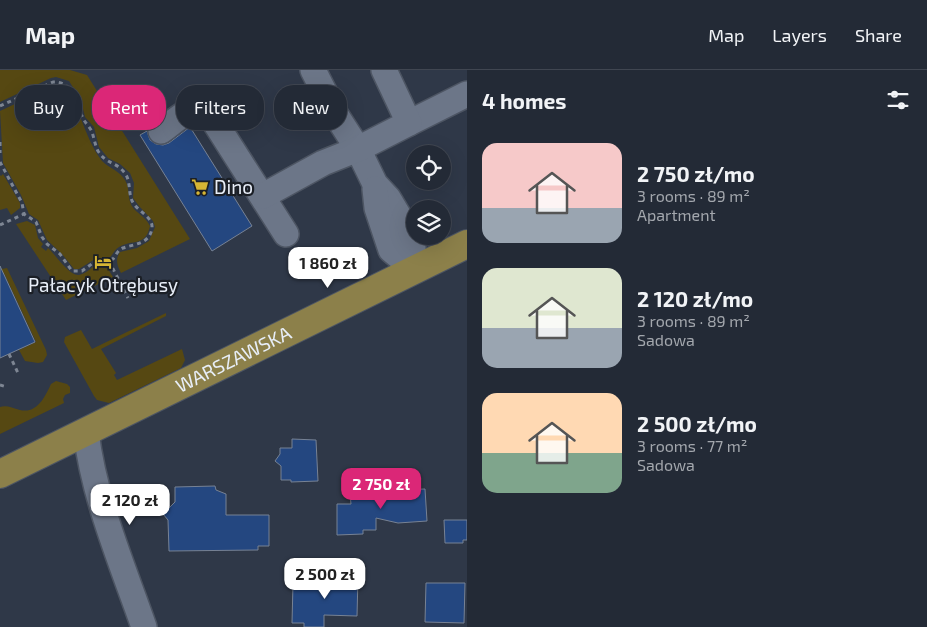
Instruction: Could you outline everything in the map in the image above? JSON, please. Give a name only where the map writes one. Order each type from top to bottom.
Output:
[{"type":"main road","name":"WARSZAWSKA","points":[[0,474],[467,244]]},
{"type":"street","points":[[313,70],[336,115],[358,149],[375,184],[388,198],[412,238],[415,270]]},
{"type":"street","points":[[384,70],[409,123]]},
{"type":"street","points":[[263,196],[323,163],[358,149],[467,94]]},
{"type":"street","points":[[161,131],[193,110],[200,108],[207,110],[286,234]]},
{"type":"street","points":[[86,432],[91,467],[144,627]]},
{"type":"path","points":[[0,106],[53,82],[60,82],[68,86],[78,102],[82,116],[92,132],[96,147],[102,157],[126,174],[133,203],[146,215],[152,224],[151,232],[143,242],[123,248],[109,261],[92,263],[82,271],[72,271],[60,254],[47,244],[36,222],[24,214],[22,203],[0,162]]},
{"type":"path","points":[[0,142],[0,153]]},
{"type":"path","points":[[0,225],[24,214]]},
{"type":"path","points":[[109,261],[128,298]]},
{"type":"path","points":[[9,354],[18,373]]},
{"type":"path","points":[[0,385],[6,387]]},
{"type":"shaded area","points":[[0,70],[70,70],[87,75],[93,85],[92,125],[85,117],[82,105],[82,85],[71,85],[69,81],[56,77],[36,85],[15,85],[15,95],[0,102]]},
{"type":"shaded area","points":[[15,104],[15,130],[82,130],[82,121],[99,157],[123,177],[128,187],[132,206],[150,226],[145,237],[142,240],[117,248],[109,258],[95,259],[79,269],[74,269],[47,240],[38,220],[29,214],[21,195],[3,163],[0,111]]},
{"type":"shaded area","points":[[95,130],[122,130],[190,239],[121,273],[117,262],[120,252],[137,248],[149,241],[155,227],[153,221],[133,198],[134,183],[130,173],[120,164],[108,158],[99,147]]},
{"type":"shaded area","points":[[3,174],[20,203],[20,208],[11,215],[7,208],[0,210],[0,175]]},
{"type":"shaded area","points":[[27,221],[35,225],[38,238],[43,244],[41,247],[46,251],[48,248],[71,272],[79,275],[97,265],[108,269],[113,277],[66,300],[16,224]]},
{"type":"shaded area","points":[[0,266],[2,269],[7,268],[46,350],[47,355],[43,362],[25,361],[19,350],[36,342],[4,273],[1,275]]},
{"type":"shaded area","points":[[166,313],[166,316],[101,349],[116,373],[114,375],[117,380],[182,349],[185,360],[181,368],[109,403],[97,400],[64,342],[65,337],[81,330],[92,349]]},
{"type":"shaded area","points":[[56,381],[67,384],[70,387],[70,393],[65,395],[63,399],[64,403],[0,434],[0,407],[26,411],[36,407],[51,384]]},
{"type":"building","name":"Dino","points":[[186,130],[192,130],[252,226],[212,251],[140,135],[147,131],[150,140],[156,144],[163,145],[169,143]]},
{"type":"building","points":[[0,266],[35,342],[0,358]]},
{"type":"building","points":[[292,439],[316,440],[318,481],[291,482],[291,480],[281,480],[281,466],[275,461],[280,454],[280,448],[292,448]]},
{"type":"building","points":[[215,486],[216,490],[226,494],[226,515],[269,515],[269,546],[258,546],[258,550],[169,551],[168,520],[163,514],[175,502],[175,487]]},
{"type":"building","points":[[425,489],[427,521],[398,523],[376,518],[376,530],[363,530],[363,534],[337,535],[337,504],[351,504],[350,494],[392,494],[392,490]]},
{"type":"building","points":[[444,520],[467,520],[467,540],[463,540],[463,543],[445,543]]},
{"type":"building","points":[[320,577],[358,577],[357,616],[324,615],[324,627],[304,627],[304,623],[292,623],[293,584],[320,585]]},
{"type":"building","points":[[426,583],[465,583],[464,623],[425,622]]},
{"type":"place","name":"Dino","points":[[200,187]]},
{"type":"place","name":"Pałacyk Otrębusy","points":[[103,262]]}]
